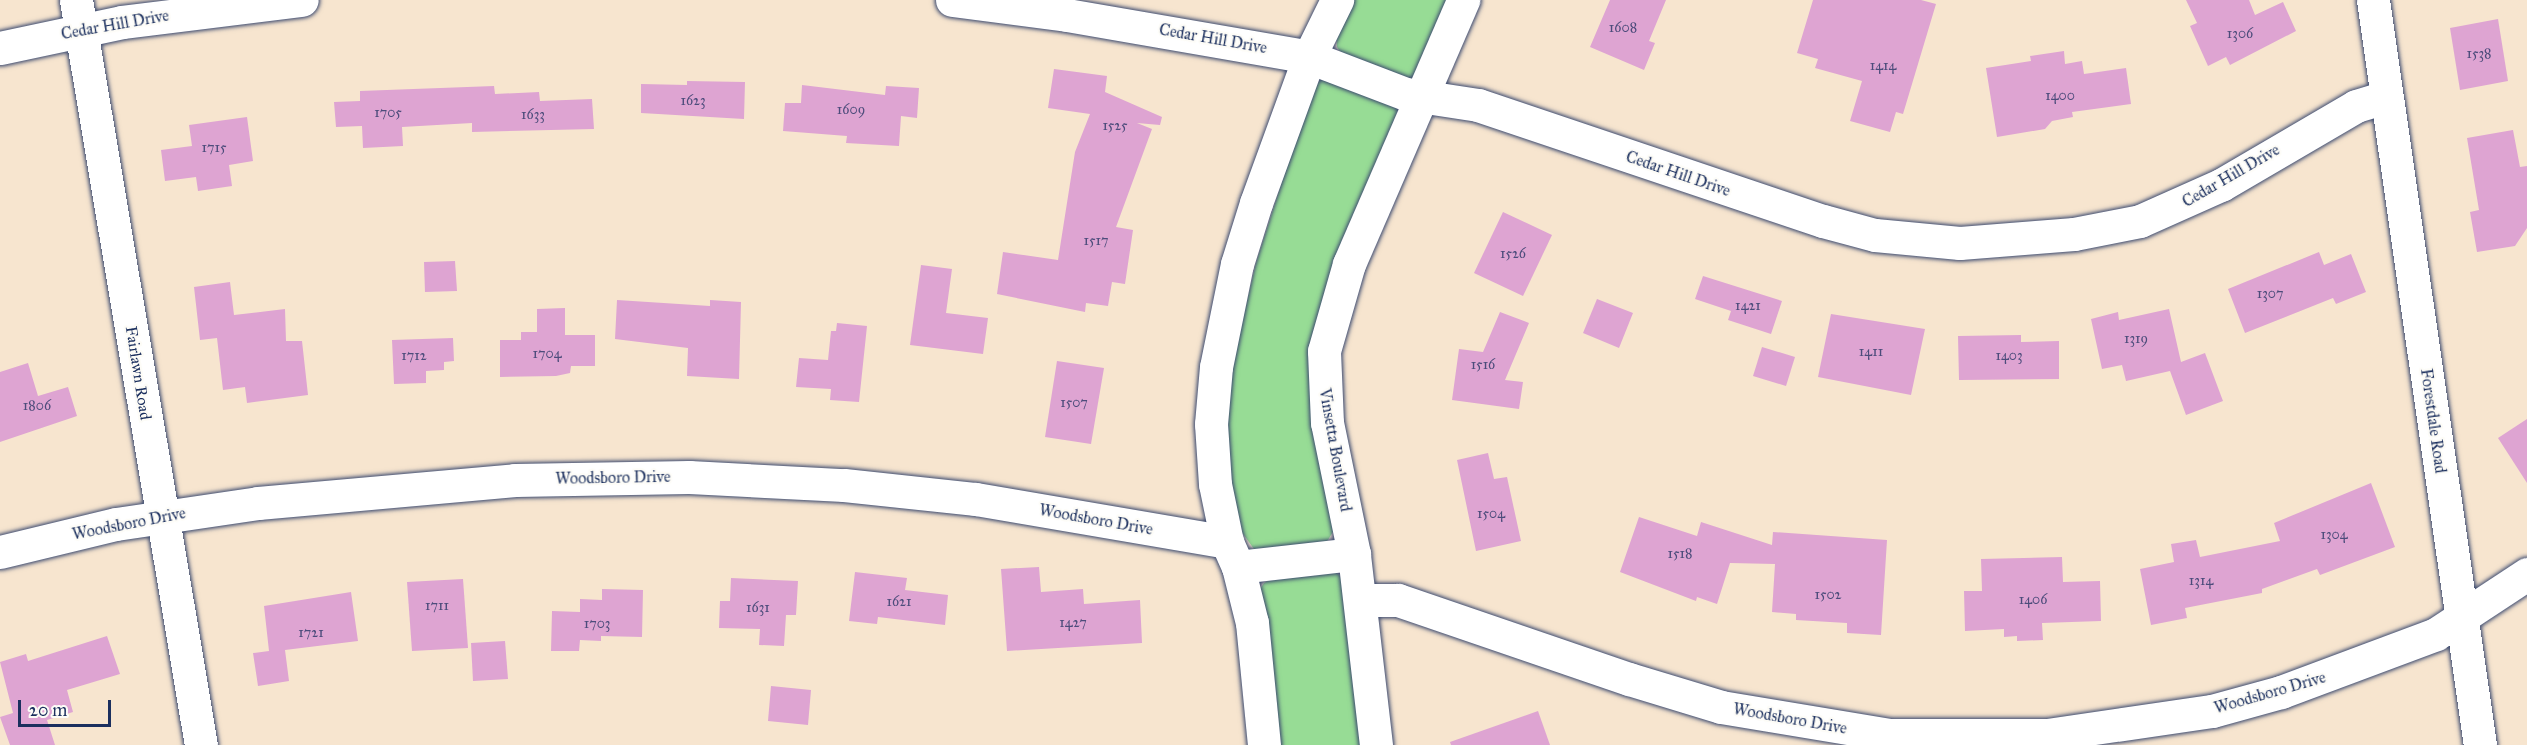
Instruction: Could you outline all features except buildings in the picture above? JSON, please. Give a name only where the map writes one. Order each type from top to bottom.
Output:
[{"type":"street","name":"Cedar Hill Drive","points":[[0,48],[79,15],[200,11],[302,0]]},
{"type":"street","name":"Cedar Hill Drive","points":[[952,0],[1079,17],[1310,57],[1421,97],[1478,105],[1823,221],[1875,235],[1959,243],[2074,234],[2140,220],[2221,185],[2356,106],[2386,97]]},
{"type":"street","points":[[1264,745],[1258,661],[1215,484],[1211,424],[1224,320],[1256,203],[1310,57],[1336,0]]},
{"type":"street","name":"Vinsetta Boulevard","points":[[1376,745],[1354,554],[1327,423],[1324,351],[1349,264],[1463,0]]},
{"type":"street","name":"Forestdale Road","points":[[2373,0],[2480,745]]},
{"type":"street","name":"Fairlawn Road","points":[[79,15],[201,745]]},
{"type":"street","name":"Woodsboro Drive","points":[[0,552],[163,516],[374,491],[515,480],[689,477],[844,485],[976,498],[1233,554],[1354,554]]},
{"type":"street","name":"Woodsboro Drive","points":[[1360,600],[1398,600],[1629,679],[1721,707],[1890,735],[2047,735],[2212,711],[2358,666],[2436,634],[2527,574]]},
{"type":"green space","points":[[1349,0],[1452,0],[1412,82],[1344,57],[1337,47],[1336,30]]},
{"type":"green space","points":[[1333,77],[1391,102],[1398,110],[1330,281],[1334,530],[1325,545],[1254,549],[1241,531],[1229,486],[1225,442],[1229,378],[1256,263],[1309,97],[1320,80]]},
{"type":"green space","points":[[1336,572],[1349,585],[1363,745],[1277,745],[1257,594],[1264,583],[1279,575]]}]
